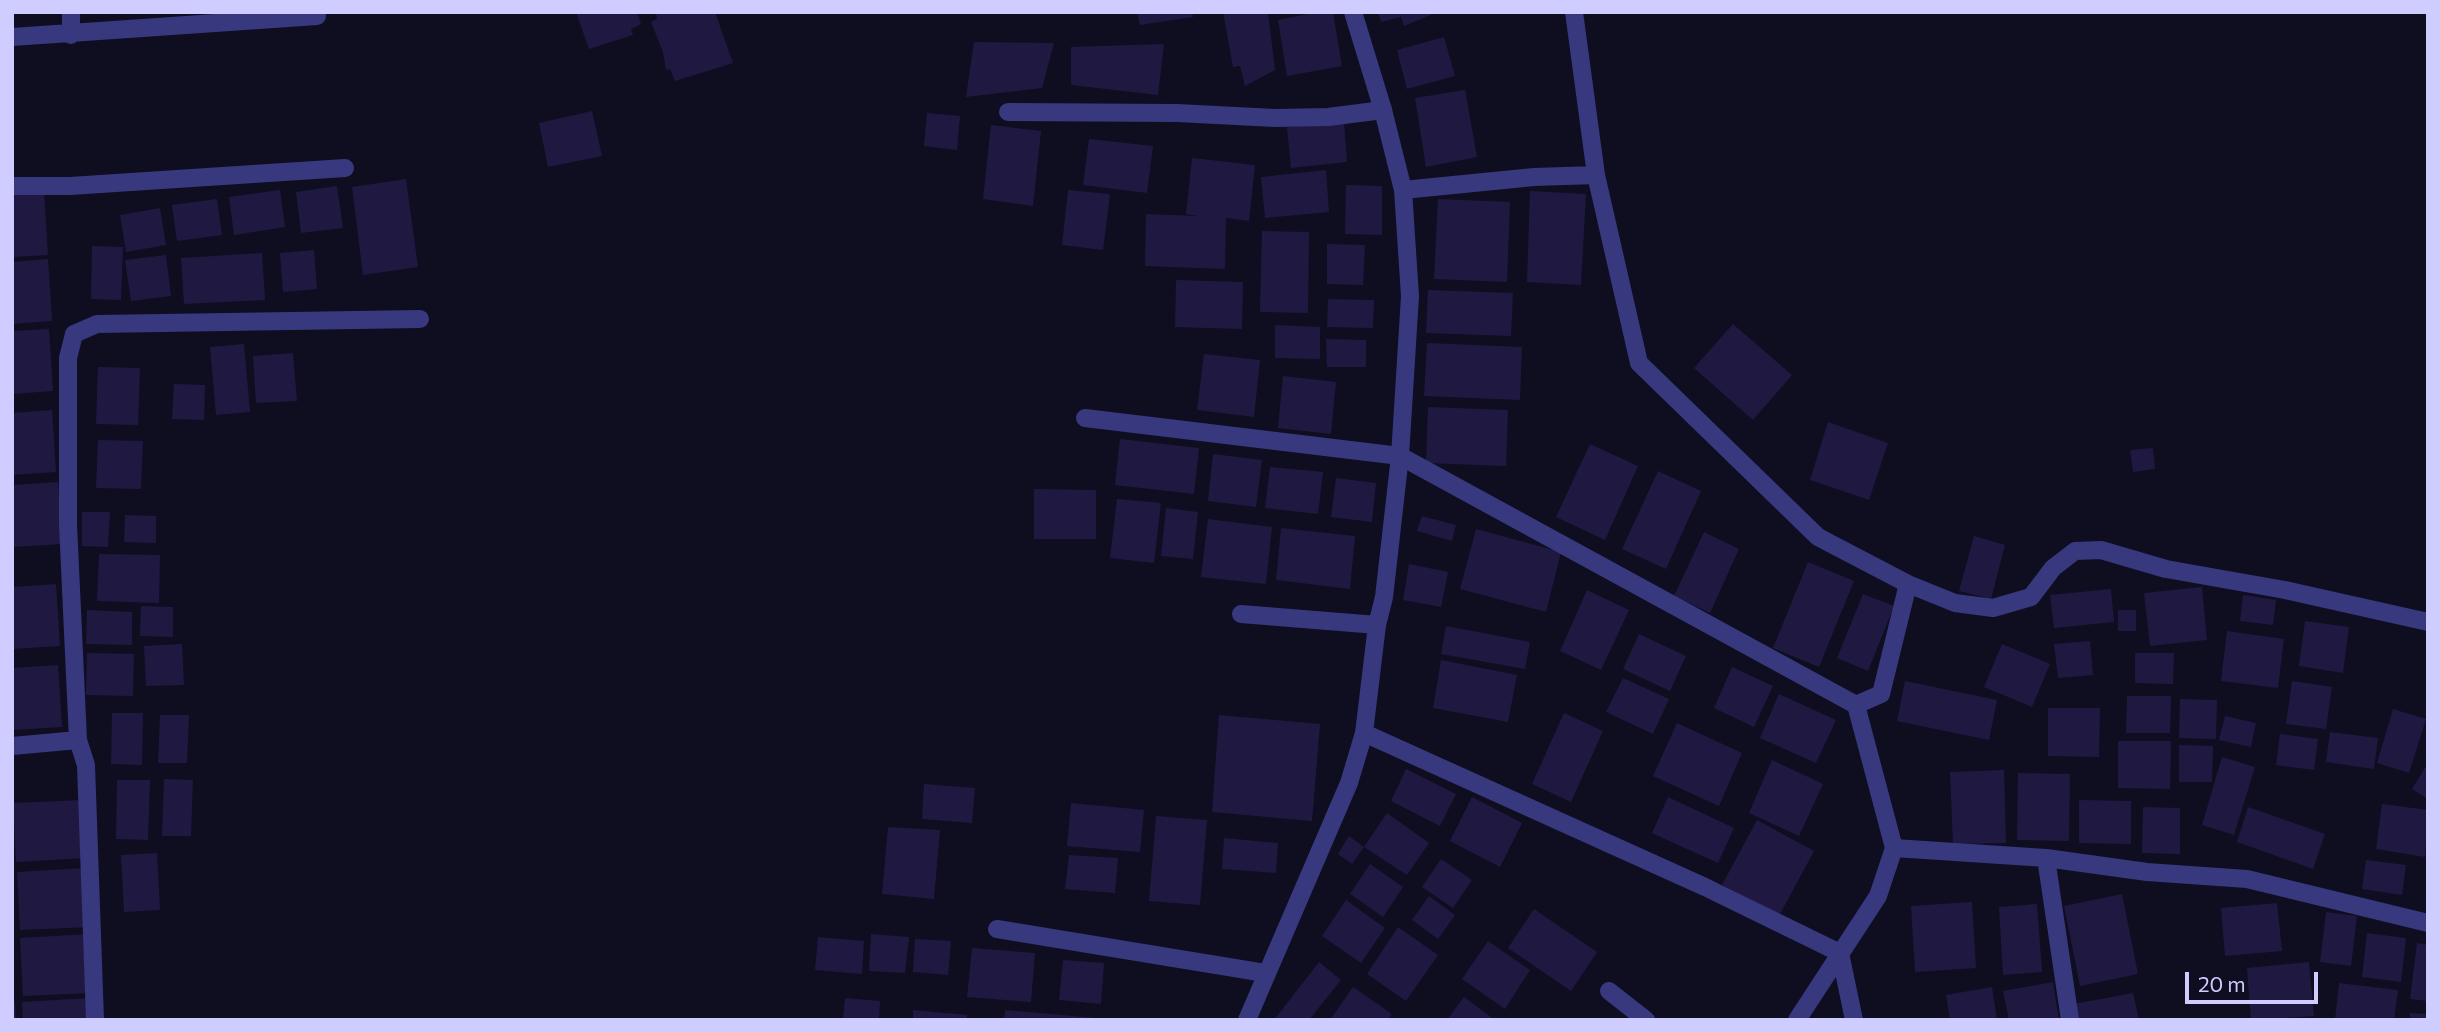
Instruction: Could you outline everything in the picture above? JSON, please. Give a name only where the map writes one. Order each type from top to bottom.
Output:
[{"type":"street","points":[[71,12],[71,35]]},
{"type":"street","points":[[1247,1020],[1349,783],[1364,733],[1377,625],[1384,597],[1400,456],[1410,296],[1403,190],[1383,110],[1353,12]]},
{"type":"street","points":[[1574,12],[1596,175],[1639,363],[1818,537],[1908,584],[1955,603],[1993,608],[2031,597],[2053,568],[2076,551],[2101,550],[2166,569],[2286,590],[2428,622]]},
{"type":"street","points":[[12,37],[317,16]]},
{"type":"street","points":[[1008,112],[1177,113],[1275,118],[1328,117],[1383,110]]},
{"type":"street","points":[[12,186],[70,186],[345,169]]},
{"type":"street","points":[[1403,190],[1534,177],[1596,175]]},
{"type":"street","points":[[96,1020],[86,765],[84,751],[78,740],[68,524],[68,358],[74,334],[97,324],[420,319]]},
{"type":"street","points":[[1085,418],[1400,456],[1856,705],[1894,848],[1878,896],[1797,1020]]},
{"type":"street","points":[[1856,705],[1881,694],[1908,584]]},
{"type":"street","points":[[1241,614],[1377,625]]},
{"type":"street","points":[[1364,733],[1705,887],[1840,953]]},
{"type":"street","points":[[12,746],[78,740]]},
{"type":"street","points":[[1894,848],[2046,858],[2147,872],[2247,879],[2428,923]]},
{"type":"street","points":[[2046,858],[2070,1020]]},
{"type":"street","points":[[997,929],[1265,974]]},
{"type":"street","points":[[1840,953],[1854,1020]]},
{"type":"street","points":[[1609,991],[1646,1020]]},
{"type":"building","points":[[576,12],[637,12],[641,24],[631,29],[633,35],[589,49]]},
{"type":"building","points":[[656,12],[715,12],[733,63],[675,81],[670,69],[666,70],[663,52],[651,22],[657,19]]},
{"type":"building","points":[[1137,12],[1192,12],[1193,17],[1140,25]]},
{"type":"building","points":[[1223,12],[1268,12],[1275,70],[1245,86],[1240,66],[1233,67]]},
{"type":"building","points":[[1318,12],[1333,12],[1342,66],[1287,76],[1278,20]]},
{"type":"building","points":[[1378,12],[1438,12],[1404,26],[1401,17],[1381,22]]},
{"type":"building","points":[[1444,37],[1455,76],[1407,89],[1397,50]]},
{"type":"building","points":[[974,42],[1054,43],[1042,88],[966,97]]},
{"type":"building","points":[[1164,44],[1158,95],[1071,85],[1071,47]]},
{"type":"building","points":[[1465,90],[1477,157],[1426,167],[1415,98]]},
{"type":"building","points":[[592,111],[602,156],[548,167],[539,123]]},
{"type":"building","points":[[927,113],[960,116],[957,150],[924,146]]},
{"type":"building","points":[[1344,122],[1347,162],[1291,168],[1287,127]]},
{"type":"building","points":[[991,125],[1041,131],[1033,206],[983,199]]},
{"type":"building","points":[[1089,139],[1153,146],[1147,193],[1083,185]]},
{"type":"building","points":[[1192,158],[1255,165],[1249,221],[1226,218],[1225,269],[1145,266],[1146,214],[1199,216],[1186,214]]},
{"type":"building","points":[[1326,170],[1329,212],[1265,218],[1261,177]]},
{"type":"building","points":[[406,179],[418,267],[363,275],[352,187]]},
{"type":"building","points":[[1346,185],[1382,186],[1382,235],[1345,234]]},
{"type":"building","points":[[337,186],[343,228],[301,233],[296,192]]},
{"type":"building","points":[[280,190],[285,227],[234,235],[229,197]]},
{"type":"building","points":[[1068,190],[1110,194],[1103,250],[1062,245]]},
{"type":"building","points":[[1530,191],[1586,194],[1581,285],[1527,282]]},
{"type":"building","points":[[44,193],[48,255],[12,257],[12,195]]},
{"type":"building","points":[[217,199],[222,235],[177,241],[172,205]]},
{"type":"building","points":[[1438,199],[1510,202],[1507,282],[1434,279]]},
{"type":"building","points":[[160,208],[166,245],[126,252],[120,215]]},
{"type":"building","points":[[1262,231],[1309,232],[1308,313],[1260,312]]},
{"type":"building","points":[[1327,244],[1365,245],[1363,285],[1327,284]]},
{"type":"building","points":[[92,246],[123,247],[121,300],[91,299]]},
{"type":"building","points":[[314,250],[317,289],[283,292],[280,253]]},
{"type":"building","points":[[262,253],[265,300],[184,304],[181,258]]},
{"type":"building","points":[[166,255],[171,296],[131,301],[125,260]]},
{"type":"building","points":[[48,259],[52,321],[12,324],[12,262]]},
{"type":"building","points":[[1176,280],[1243,282],[1242,329],[1175,327]]},
{"type":"building","points":[[1428,290],[1513,293],[1511,336],[1426,333]]},
{"type":"building","points":[[1328,299],[1374,300],[1373,328],[1327,327]]},
{"type":"building","points":[[1733,324],[1792,375],[1753,420],[1694,368]]},
{"type":"building","points":[[1275,325],[1320,327],[1320,359],[1275,358]]},
{"type":"building","points":[[49,329],[53,391],[12,394],[12,331]]},
{"type":"building","points":[[1326,339],[1366,340],[1366,367],[1327,367]]},
{"type":"building","points":[[1427,343],[1522,347],[1520,400],[1424,396]]},
{"type":"building","points":[[244,344],[250,412],[216,415],[210,347]]},
{"type":"building","points":[[293,353],[297,401],[256,403],[253,356]]},
{"type":"building","points":[[1204,354],[1260,360],[1254,417],[1197,410]]},
{"type":"building","points":[[98,367],[140,368],[138,425],[96,424]]},
{"type":"building","points":[[1283,376],[1336,382],[1331,434],[1278,428]]},
{"type":"building","points":[[174,384],[205,385],[204,420],[172,419]]},
{"type":"building","points":[[1428,407],[1508,410],[1506,466],[1426,463]]},
{"type":"building","points":[[52,410],[56,472],[12,475],[12,413]]},
{"type":"building","points":[[1828,422],[1888,443],[1869,500],[1810,480]]},
{"type":"building","points":[[1120,439],[1199,448],[1194,494],[1115,485]]},
{"type":"building","points":[[98,440],[143,441],[141,489],[96,488]]},
{"type":"building","points":[[1590,444],[1638,466],[1605,540],[1556,517]]},
{"type":"building","points":[[2153,448],[2155,469],[2133,472],[2130,450]]},
{"type":"building","points":[[1213,454],[1262,460],[1256,507],[1208,501]]},
{"type":"building","points":[[1270,467],[1323,472],[1318,514],[1265,508]]},
{"type":"building","points":[[1658,471],[1701,491],[1666,569],[1622,549]]},
{"type":"building","points":[[1336,478],[1376,483],[1372,522],[1331,517]]},
{"type":"building","points":[[58,482],[62,544],[12,547],[12,485]]},
{"type":"building","points":[[1034,489],[1096,490],[1096,539],[1034,539]]},
{"type":"building","points":[[1117,499],[1161,503],[1154,563],[1110,558]]},
{"type":"building","points":[[1166,508],[1198,512],[1193,559],[1161,556]]},
{"type":"building","points":[[82,512],[110,512],[108,547],[82,546]]},
{"type":"building","points":[[125,515],[156,516],[156,543],[124,542]]},
{"type":"building","points":[[1422,516],[1456,525],[1452,541],[1417,531]]},
{"type":"building","points":[[1208,519],[1272,527],[1266,584],[1201,577]]},
{"type":"building","points":[[1281,528],[1355,536],[1350,589],[1276,580]]},
{"type":"building","points":[[1476,529],[1561,552],[1546,612],[1460,589]]},
{"type":"building","points":[[1704,532],[1739,549],[1710,613],[1674,596]]},
{"type":"building","points":[[1974,536],[2005,545],[1991,599],[1959,591]]},
{"type":"building","points":[[99,554],[160,555],[159,603],[97,601]]},
{"type":"building","points":[[1808,562],[1854,581],[1819,667],[1773,648]]},
{"type":"building","points":[[1409,564],[1448,572],[1441,607],[1403,600]]},
{"type":"building","points":[[56,584],[60,646],[12,649],[12,587]]},
{"type":"building","points":[[2202,587],[2207,640],[2150,646],[2144,593]]},
{"type":"building","points":[[2111,589],[2114,622],[2054,628],[2050,595]]},
{"type":"building","points":[[1587,590],[1629,610],[1601,670],[1560,651]]},
{"type":"building","points":[[1863,594],[1894,606],[1868,671],[1837,658]]},
{"type":"building","points":[[2243,595],[2276,600],[2273,625],[2240,621]]},
{"type":"building","points":[[141,606],[173,607],[173,637],[140,636]]},
{"type":"building","points":[[87,610],[132,612],[132,645],[86,644]]},
{"type":"building","points":[[2118,610],[2136,610],[2136,631],[2118,631]]},
{"type":"building","points":[[2305,621],[2349,627],[2343,673],[2299,666]]},
{"type":"building","points":[[1446,626],[1530,642],[1525,669],[1441,654]]},
{"type":"building","points":[[2227,631],[2284,639],[2278,688],[2221,681]]},
{"type":"building","points":[[1639,634],[1686,656],[1670,691],[1623,669]]},
{"type":"building","points":[[2090,641],[2093,675],[2058,678],[2054,644]]},
{"type":"building","points":[[182,644],[184,685],[146,686],[144,646]]},
{"type":"building","points":[[2002,644],[2050,664],[2032,707],[1984,687]]},
{"type":"building","points":[[87,653],[134,654],[133,696],[86,695]]},
{"type":"building","points":[[2135,653],[2174,653],[2173,684],[2135,683]]},
{"type":"building","points":[[1441,660],[1517,675],[1508,722],[1433,708]]},
{"type":"building","points":[[58,665],[62,727],[12,730],[12,668]]},
{"type":"building","points":[[1732,667],[1773,686],[1754,727],[1714,708]]},
{"type":"building","points":[[1623,678],[1669,699],[1653,734],[1606,712]]},
{"type":"building","points":[[1905,681],[1997,700],[1989,740],[1897,721]]},
{"type":"building","points":[[2292,681],[2332,687],[2326,729],[2286,724]]},
{"type":"building","points":[[1779,694],[1836,720],[1816,763],[1760,738]]},
{"type":"building","points":[[2127,696],[2171,696],[2170,733],[2126,733]]},
{"type":"building","points":[[2180,699],[2217,700],[2216,739],[2179,738]]},
{"type":"building","points":[[2048,708],[2100,708],[2099,757],[2048,756]]},
{"type":"building","points":[[2393,709],[2426,719],[2409,773],[2377,763]]},
{"type":"building","points":[[112,713],[143,713],[142,765],[111,764]]},
{"type":"building","points":[[1564,713],[1603,731],[1571,802],[1532,784]]},
{"type":"building","points":[[160,715],[189,715],[187,763],[158,763]]},
{"type":"building","points":[[1219,715],[1320,724],[1312,821],[1212,812]]},
{"type":"building","points":[[2225,716],[2256,723],[2251,747],[2219,740]]},
{"type":"building","points":[[1677,723],[1742,753],[1719,806],[1653,776]]},
{"type":"building","points":[[2330,732],[2378,738],[2374,769],[2326,762]]},
{"type":"building","points":[[2280,734],[2318,739],[2314,770],[2276,765]]},
{"type":"building","points":[[2118,741],[2171,741],[2170,789],[2118,788]]},
{"type":"building","points":[[2179,745],[2213,746],[2212,782],[2179,782]]},
{"type":"building","points":[[2222,757],[2255,767],[2234,835],[2202,825]]},
{"type":"building","points":[[1772,760],[1823,784],[1799,836],[1749,813]]},
{"type":"building","points":[[2428,763],[2428,799],[2412,789]]},
{"type":"building","points":[[1406,769],[1456,794],[1440,826],[1391,801]]},
{"type":"building","points":[[2004,770],[2006,843],[1953,844],[1950,772]]},
{"type":"building","points":[[2018,773],[2070,774],[2069,841],[2017,840]]},
{"type":"building","points":[[164,779],[193,780],[191,836],[162,836]]},
{"type":"building","points":[[117,780],[150,780],[148,840],[116,839]]},
{"type":"building","points":[[924,784],[975,788],[972,823],[922,819]]},
{"type":"building","points":[[1472,797],[1522,823],[1500,867],[1450,841]]},
{"type":"building","points":[[1668,797],[1734,828],[1718,863],[1652,833]]},
{"type":"building","points":[[82,800],[85,858],[16,862],[13,803]]},
{"type":"building","points":[[2079,800],[2131,801],[2131,844],[2079,843]]},
{"type":"building","points":[[1071,803],[1144,810],[1140,852],[1067,846]]},
{"type":"building","points":[[2382,804],[2428,810],[2425,857],[2376,849]]},
{"type":"building","points":[[2143,807],[2180,808],[2180,854],[2142,853]]},
{"type":"building","points":[[2248,807],[2325,834],[2313,869],[2237,842]]},
{"type":"building","points":[[1387,813],[1429,843],[1407,875],[1364,847]]},
{"type":"building","points":[[1156,816],[1207,820],[1200,905],[1149,901]]},
{"type":"building","points":[[1757,820],[1814,851],[1779,916],[1722,885]]},
{"type":"building","points":[[888,827],[940,830],[934,899],[882,894]]},
{"type":"building","points":[[1349,836],[1364,847],[1352,864],[1338,854]]},
{"type":"building","points":[[1224,838],[1278,843],[1276,873],[1222,869]]},
{"type":"building","points":[[157,853],[160,910],[124,912],[121,855]]},
{"type":"building","points":[[1069,855],[1118,858],[1115,893],[1065,889]]},
{"type":"building","points":[[1441,859],[1472,880],[1453,908],[1422,887]]},
{"type":"building","points":[[2366,860],[2406,865],[2402,895],[2362,889]]},
{"type":"building","points":[[1370,864],[1403,887],[1383,917],[1350,894]]},
{"type":"building","points":[[86,868],[89,927],[20,930],[17,872]]},
{"type":"building","points":[[2122,894],[2138,974],[2080,986],[2064,906]]},
{"type":"building","points":[[1429,896],[1455,915],[1438,939],[1412,920]]},
{"type":"building","points":[[1346,900],[1385,928],[1361,963],[1322,936]]},
{"type":"building","points":[[1972,902],[1976,968],[1915,972],[1911,906]]},
{"type":"building","points":[[2277,903],[2282,951],[2225,956],[2221,908]]},
{"type":"building","points":[[2037,904],[2042,972],[2003,975],[1999,907]]},
{"type":"building","points":[[1534,909],[1597,952],[1571,991],[1508,948]]},
{"type":"building","points":[[2326,912],[2357,916],[2351,966],[2320,962]]},
{"type":"building","points":[[1398,927],[1438,955],[1406,1001],[1367,974]]},
{"type":"building","points":[[2367,933],[2406,938],[2401,982],[2362,977]]},
{"type":"building","points":[[89,934],[92,993],[23,996],[20,938]]},
{"type":"building","points":[[871,934],[909,937],[905,973],[869,971]]},
{"type":"building","points":[[818,937],[864,941],[862,974],[815,970]]},
{"type":"building","points":[[915,939],[951,941],[948,975],[913,972]]},
{"type":"building","points":[[1488,941],[1530,970],[1505,1009],[1462,979]]},
{"type":"building","points":[[2417,943],[2428,945],[2428,1001],[2410,999]]},
{"type":"building","points":[[972,948],[1035,953],[1031,1002],[967,997]]},
{"type":"building","points":[[1063,960],[1104,963],[1101,1004],[1059,1000]]},
{"type":"building","points":[[1319,962],[1341,980],[1309,1020],[1274,1020]]},
{"type":"building","points":[[2309,962],[2314,1016],[2251,1020],[2247,968]]},
{"type":"building","points":[[2053,982],[2059,1020],[2009,1020],[2003,991]]},
{"type":"building","points":[[2339,983],[2398,990],[2394,1020],[2335,1020]]},
{"type":"building","points":[[1353,987],[1392,1014],[1388,1020],[1330,1020]]},
{"type":"building","points":[[1992,987],[1997,1020],[1950,1020],[1946,995]]},
{"type":"building","points":[[2133,993],[2139,1020],[2077,1020],[2074,1004]]},
{"type":"building","points":[[1464,997],[1495,1020],[1447,1020]]},
{"type":"building","points":[[90,998],[91,1020],[23,1020],[22,1002]]},
{"type":"building","points":[[845,998],[880,1001],[879,1020],[843,1020]]},
{"type":"building","points":[[12,1001],[15,1001],[16,1020],[12,1020]]},
{"type":"building","points":[[913,1010],[967,1015],[967,1020],[913,1020]]},
{"type":"building","points":[[1005,1010],[1096,1018],[1096,1020],[1004,1020]]},
{"type":"building","points":[[2410,1013],[2428,1014],[2428,1020],[2410,1020]]}]
